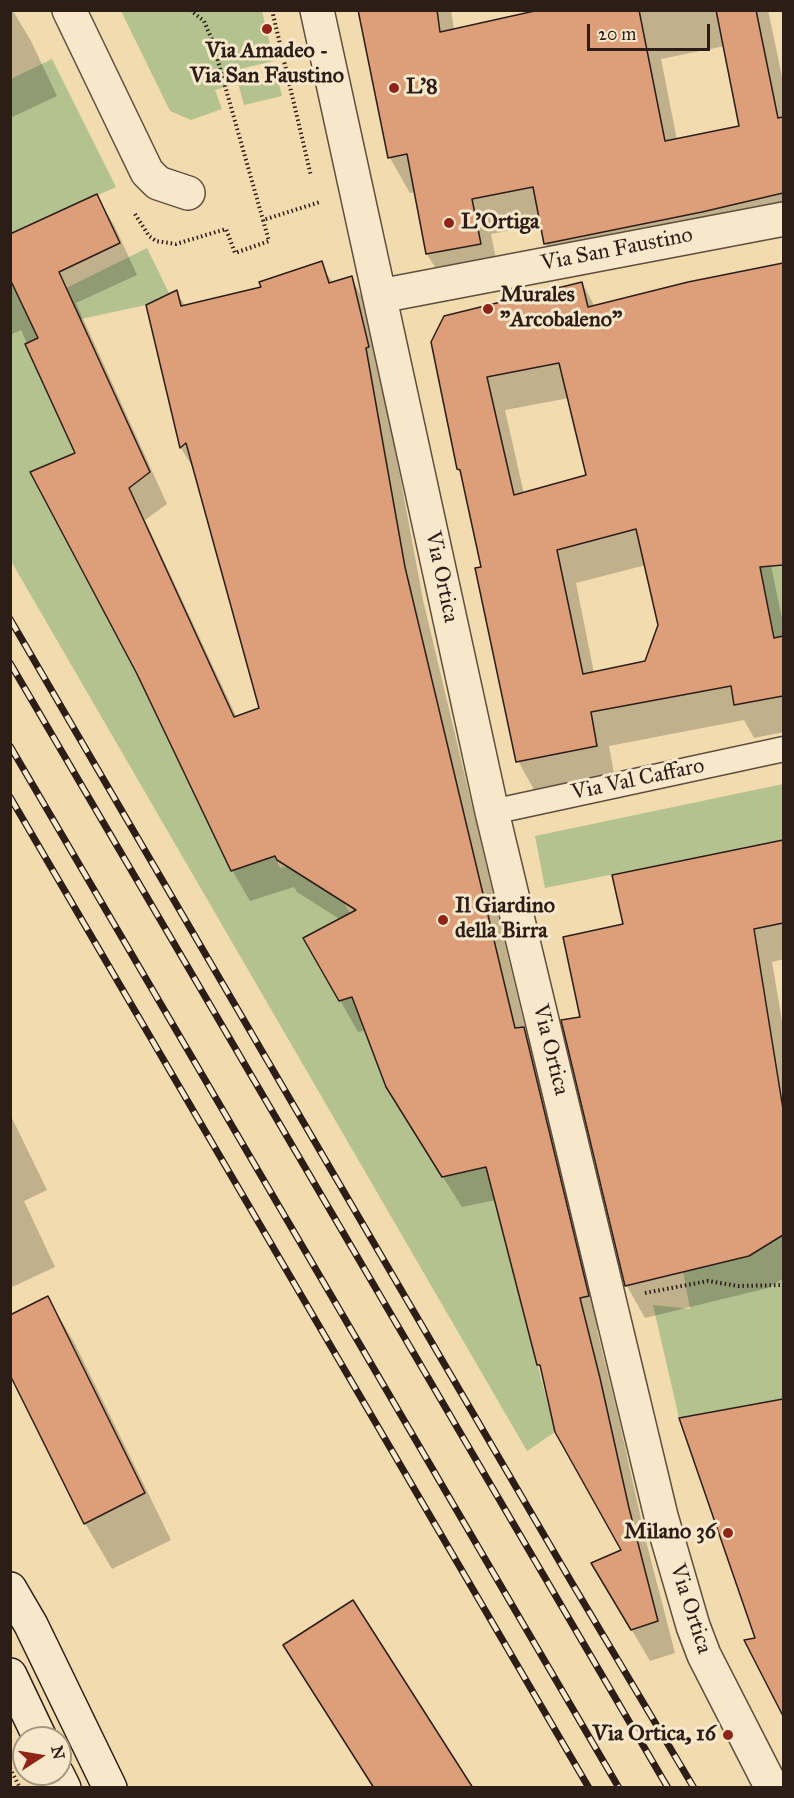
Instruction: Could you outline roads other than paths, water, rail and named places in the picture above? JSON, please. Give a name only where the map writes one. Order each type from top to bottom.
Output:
[{"type":"street","points":[[69,10],[147,172],[158,183],[188,193]]},
{"type":"street","name":"Via Ortica","points":[[317,10],[492,812],[668,1541],[704,1655],[772,1788]]},
{"type":"street","name":"Via San Faustino","points":[[380,296],[783,219]]},
{"type":"street","points":[[10,1589],[31,1625],[110,1788]]},
{"type":"street","points":[[10,1675],[34,1726]]},
{"type":"lane","name":"Via Val Caffaro","points":[[492,812],[783,749]]},
{"type":"railway","points":[[10,619],[694,1788]]},
{"type":"railway","points":[[10,663],[668,1788]]},
{"type":"railway","points":[[10,746],[619,1788]]},
{"type":"railway","points":[[10,797],[589,1788]]},
{"type":"place","name":"Via Amadeo - Via San Faustino","points":[[267,29]]},
{"type":"place","name":"L'8","points":[[394,88]]},
{"type":"place","name":"L'Ortiga","points":[[449,223]]},
{"type":"place","name":"Murales \"Arcobaleno\"","points":[[488,309]]},
{"type":"place","name":"Il Giardino della Birra","points":[[443,920]]},
{"type":"place","name":"Milano 36","points":[[728,1533]]},
{"type":"place","name":"Via Ortica, 16","points":[[728,1735]]}]
